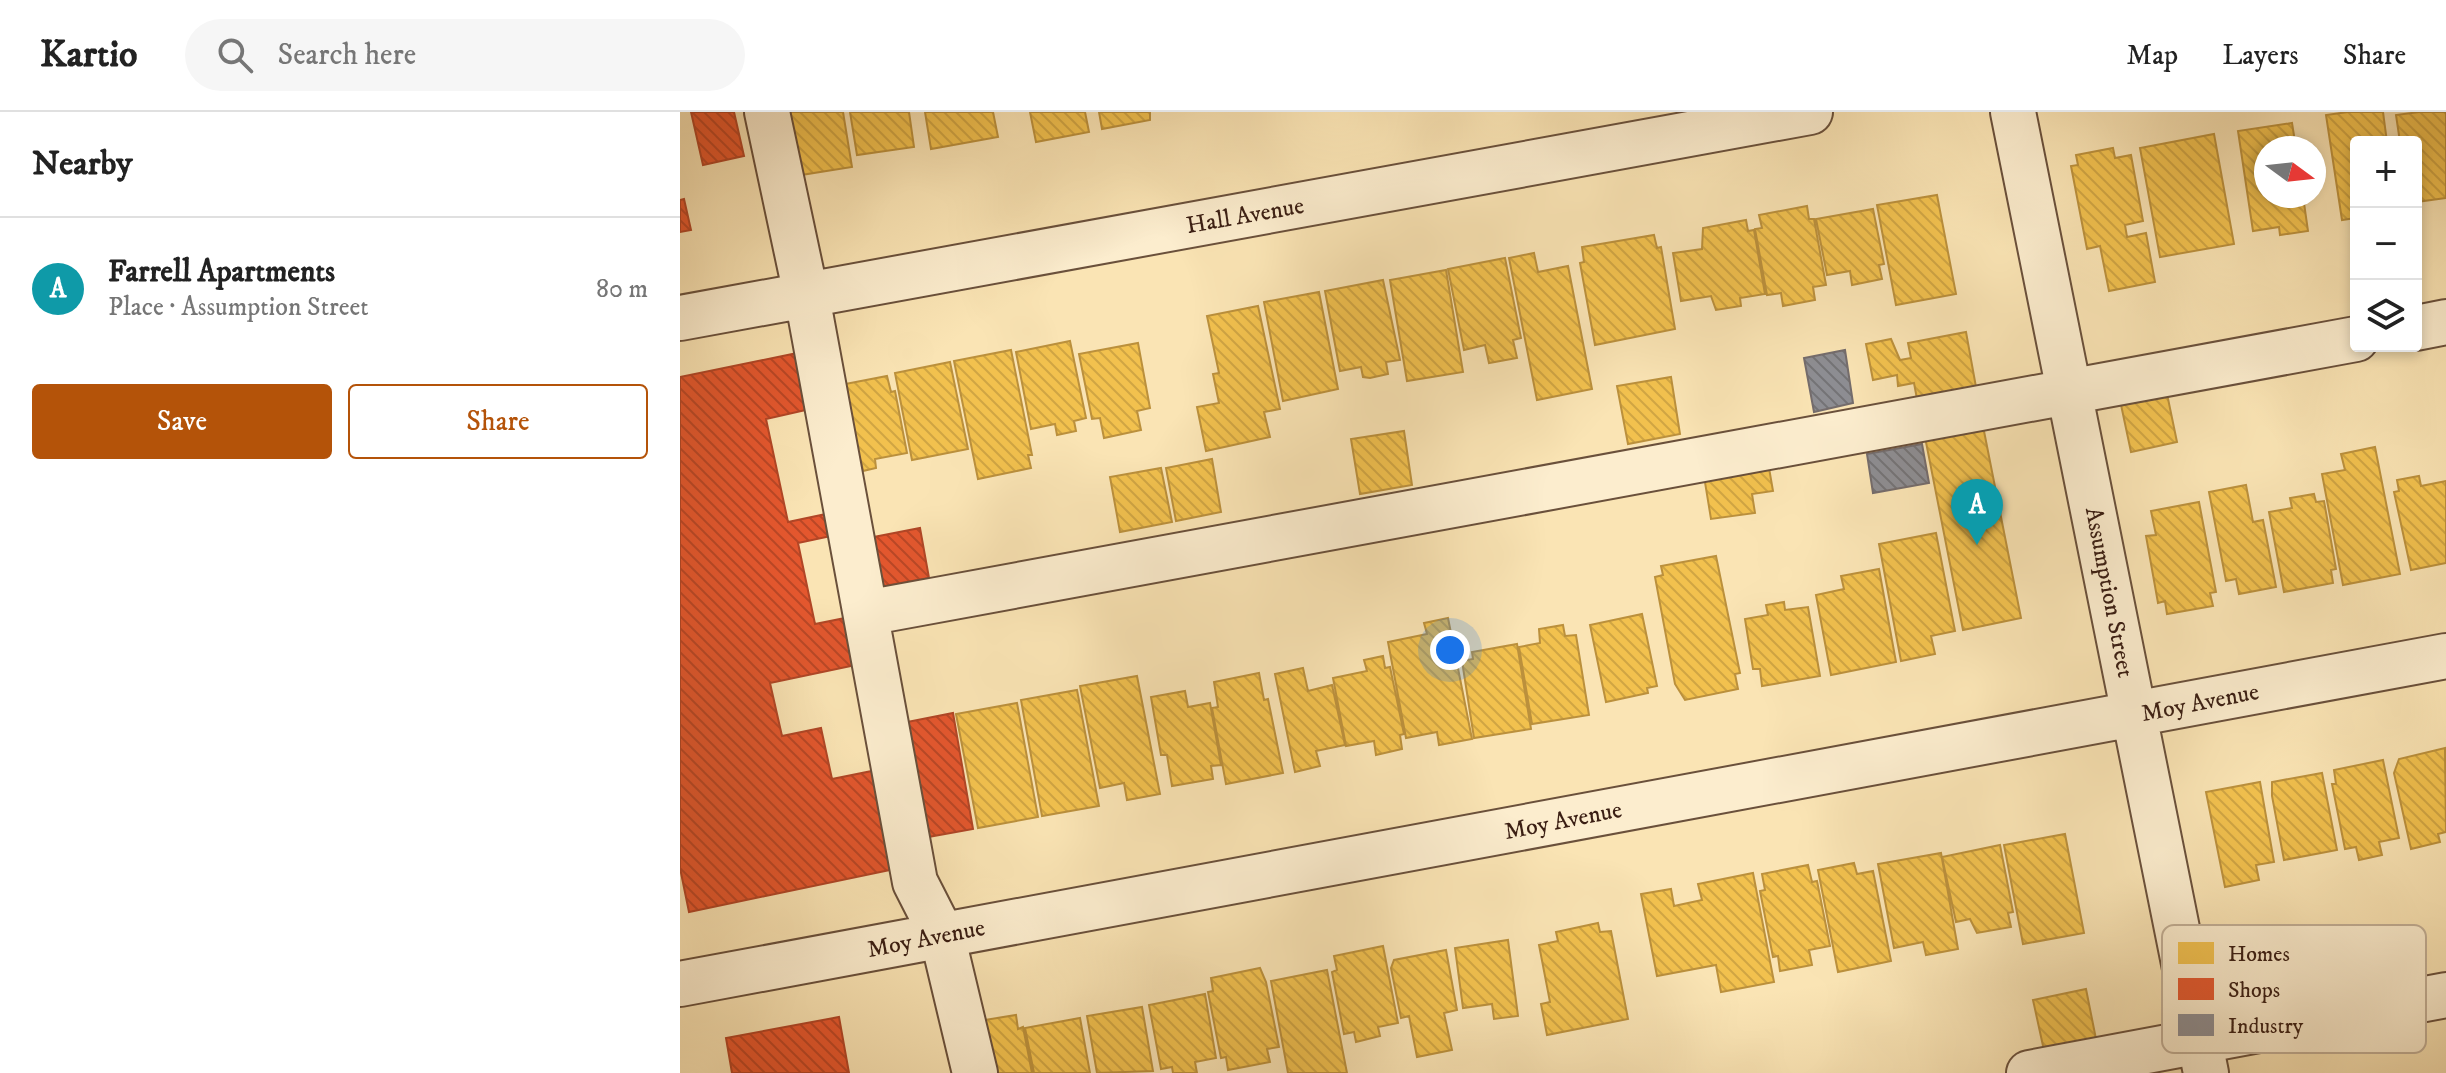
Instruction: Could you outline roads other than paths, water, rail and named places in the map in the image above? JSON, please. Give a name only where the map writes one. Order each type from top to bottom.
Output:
[{"type":"street","points":[[767,112],[805,295],[915,882],[942,935],[975,1073]]},
{"type":"street","name":"Hall Avenue","points":[[680,318],[1810,112]]},
{"type":"street","name":"Assumption Street","points":[[2013,112],[2176,925]]},
{"type":"street","points":[[2422,327],[2446,322]]},
{"type":"street","points":[[866,613],[2350,340]]},
{"type":"street","name":"Moy Avenue","points":[[680,984],[2446,656]]},
{"type":"street","points":[[2426,1000],[2446,995]]},
{"type":"street","points":[[2029,1073],[2203,1057]]},
{"type":"place","name":"Farrell Apartments","points":[[1977,545]]}]
